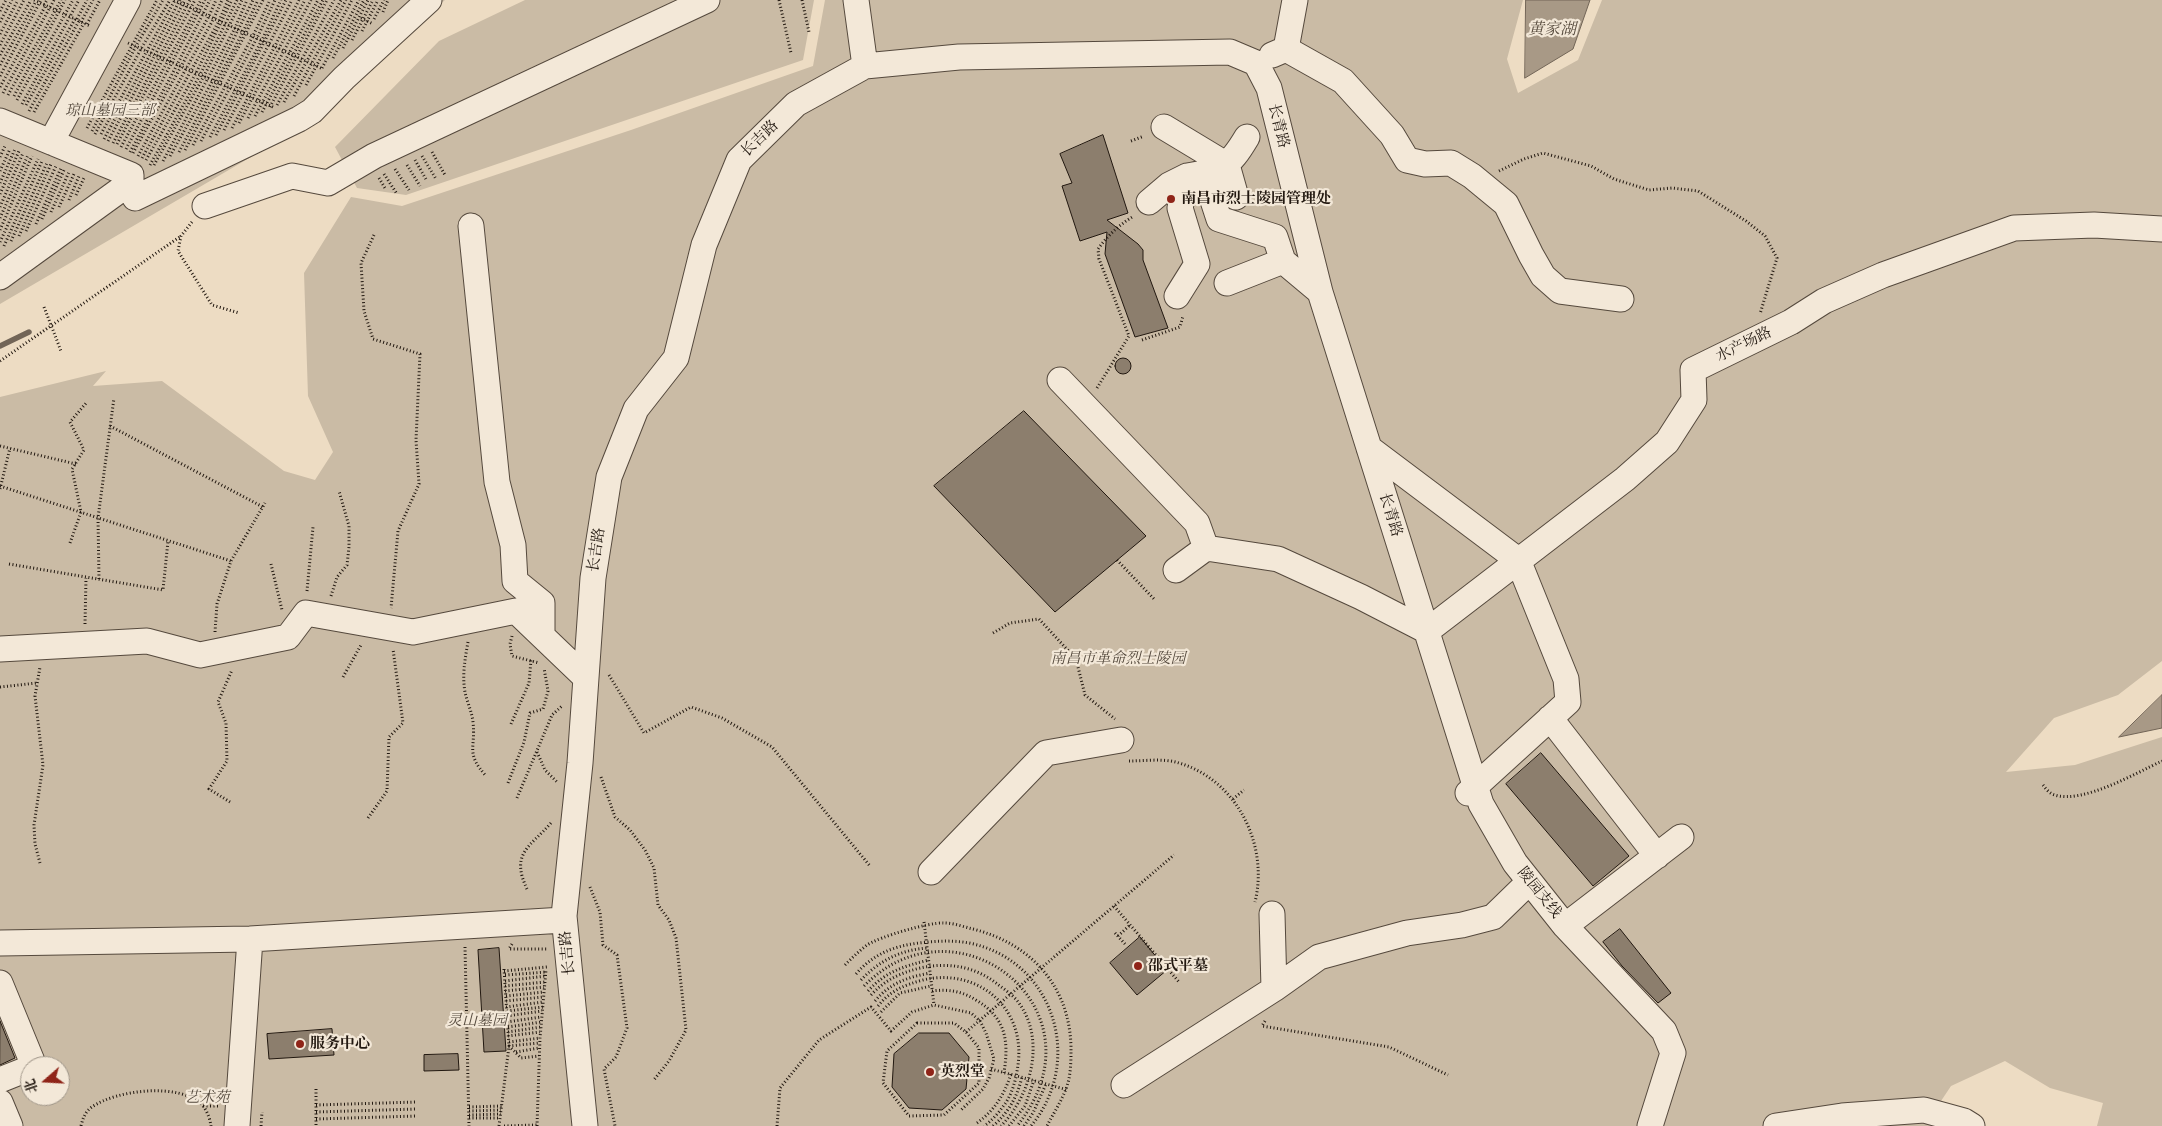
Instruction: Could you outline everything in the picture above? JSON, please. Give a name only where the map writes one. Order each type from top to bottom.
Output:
[{"type":"street","points":[[50,139],[85,23],[128,0]]},
{"type":"street","points":[[139,165],[135,198],[183,164],[252,133],[312,111],[333,73],[394,33],[429,0]]},
{"type":"street","points":[[205,206],[292,176],[328,182],[374,156],[707,0]]},
{"type":"street","points":[[856,0],[865,66],[959,57],[1230,52],[1256,63],[1286,49]]},
{"type":"street","points":[[1286,49],[1295,0]]},
{"type":"street","points":[[1286,49],[1343,81],[1354,96],[1392,136],[1407,160],[1425,164],[1451,162],[1506,204],[1530,255],[1543,276],[1560,291],[1621,300]]},
{"type":"street","name":"长青路","points":[[1256,63],[1269,88],[1320,292],[1427,631]]},
{"type":"street","name":"长吉路","points":[[584,1126],[564,920],[580,763],[593,578],[609,477],[636,409],[676,358],[704,245],[739,160],[796,104],[865,66]]},
{"type":"street","points":[[0,121],[50,139],[131,176],[139,165]]},
{"type":"street","points":[[1164,127],[1206,172],[1236,196]]},
{"type":"street","points":[[1149,202],[1168,185],[1206,172],[1235,158],[1247,137]]},
{"type":"street","points":[[0,277],[47,226],[139,165]]},
{"type":"street","points":[[1206,172],[1219,219],[1275,237],[1283,261],[1320,292]]},
{"type":"street","points":[[1177,296],[1197,264],[1180,208],[1206,172]]},
{"type":"street","name":"水产场路","points":[[1427,631],[1625,479],[1666,442],[1694,400],[1693,370],[1791,322],[1824,301],[1883,275],[2014,228],[2094,225],[2162,229]]},
{"type":"street","points":[[470,226],[497,482],[513,545],[515,581],[542,603],[535,644]]},
{"type":"street","points":[[1227,283],[1283,261]]},
{"type":"street","points":[[1060,380],[1197,523],[1206,548]]},
{"type":"street","points":[[1369,448],[1518,560],[1566,679],[1568,702],[1550,718],[1516,757],[1472,790]]},
{"type":"street","points":[[1176,570],[1206,548],[1278,559],[1361,597],[1427,631]]},
{"type":"street","points":[[0,649],[147,641],[200,655],[288,637],[310,615],[413,632],[516,612],[535,644],[586,678]]},
{"type":"street","name":"陵园支线","points":[[1427,631],[1472,790],[1515,863],[1565,926],[1664,1031],[1673,1053],[1650,1126]]},
{"type":"street","points":[[1550,718],[1568,757],[1626,816],[1657,856]]},
{"type":"street","points":[[931,872],[1046,753],[1123,741]]},
{"type":"street","points":[[1565,926],[1616,880],[1657,856],[1681,837]]},
{"type":"street","points":[[1124,1085],[1274,989],[1319,957],[1407,933],[1462,925],[1493,917],[1529,882]]},
{"type":"street","points":[[1263,909],[1274,989]]},
{"type":"street","points":[[0,943],[250,939],[564,920]]},
{"type":"street","points":[[236,1126],[250,939]]},
{"type":"street","points":[[0,983],[30,1056]]},
{"type":"street","points":[[0,1080],[20,1072]]},
{"type":"street","points":[[0,1102],[10,1126]]},
{"type":"street","points":[[1776,1126],[1842,1116],[1924,1110],[1964,1121],[1972,1126]]},
{"type":"path","points":[[0,11],[6,0]]},
{"type":"path","points":[[0,22],[12,0]]},
{"type":"path","points":[[0,34],[18,0]]},
{"type":"path","points":[[0,45],[24,0]]},
{"type":"path","points":[[4,93],[47,6],[47,0]]},
{"type":"path","points":[[0,87],[47,6],[54,0]]},
{"type":"path","points":[[14,96],[61,0]]},
{"type":"path","points":[[8,95],[65,0]]},
{"type":"path","points":[[17,100],[73,0]]},
{"type":"path","points":[[79,0],[24,105],[100,0]]},
{"type":"path","points":[[85,23],[87,0]]},
{"type":"path","points":[[16,243],[93,0]]},
{"type":"path","points":[[92,131],[157,0]]},
{"type":"path","points":[[87,128],[134,45],[163,0]]},
{"type":"path","points":[[95,134],[170,0]]},
{"type":"path","points":[[185,0],[185,5]]},
{"type":"path","points":[[121,147],[185,5],[190,0]]},
{"type":"path","points":[[115,144],[195,0]]},
{"type":"path","points":[[200,12],[201,0]]},
{"type":"path","points":[[206,0],[178,65],[129,152],[178,65],[209,16],[216,0]]},
{"type":"path","points":[[177,1],[106,140],[162,58],[210,0]]},
{"type":"path","points":[[139,165],[222,0]]},
{"type":"path","points":[[225,23],[228,0]]},
{"type":"path","points":[[183,164],[204,77],[232,0]]},
{"type":"path","points":[[139,165],[196,73],[237,0]]},
{"type":"path","points":[[139,165],[191,71],[242,0]]},
{"type":"path","points":[[183,164],[204,77],[235,28],[247,0]]},
{"type":"path","points":[[183,164],[213,80],[253,0]]},
{"type":"path","points":[[245,33],[258,0]]},
{"type":"path","points":[[183,164],[219,83],[263,0]]},
{"type":"path","points":[[183,164],[253,36],[270,0]]},
{"type":"path","points":[[183,164],[232,89],[275,0]]},
{"type":"path","points":[[266,42],[281,0]]},
{"type":"path","points":[[183,164],[242,93],[286,0]]},
{"type":"path","points":[[183,164],[232,89],[266,42],[292,0]]},
{"type":"path","points":[[183,164],[249,96],[299,0]]},
{"type":"path","points":[[183,164],[253,98],[305,0]]},
{"type":"path","points":[[252,133],[262,102],[311,0]]},
{"type":"path","points":[[252,133],[262,102],[318,0]]},
{"type":"path","points":[[252,133],[270,106],[324,0],[394,33]]},
{"type":"path","points":[[252,133],[275,108],[334,0]]},
{"type":"path","points":[[341,0],[339,8],[285,113],[294,117],[316,66],[352,0]]},
{"type":"path","points":[[36,1],[280,110],[306,61],[346,0]]},
{"type":"path","points":[[333,73],[351,14],[359,0]]},
{"type":"path","points":[[779,0],[791,53]]},
{"type":"path","points":[[802,0],[809,32]]},
{"type":"path","points":[[0,55],[36,1]]},
{"type":"path","points":[[0,65],[36,1]]},
{"type":"path","points":[[0,76],[36,1]]},
{"type":"path","points":[[177,1],[333,73]]},
{"type":"path","points":[[100,134],[146,51],[177,1]]},
{"type":"path","points":[[252,133],[262,102],[295,56]]},
{"type":"path","points":[[317,76],[333,73]]},
{"type":"path","points":[[183,164],[219,83]]},
{"type":"path","points":[[183,164],[242,93]]},
{"type":"path","points":[[422,134],[445,175]]},
{"type":"path","points":[[0,183],[50,139]]},
{"type":"path","points":[[0,194],[50,139]]},
{"type":"path","points":[[47,226],[0,206],[50,139]]},
{"type":"path","points":[[0,218],[50,139]]},
{"type":"path","points":[[0,242],[50,139]]},
{"type":"path","points":[[6,248],[23,216],[50,139]]},
{"type":"path","points":[[24,237],[32,219],[50,139]]},
{"type":"path","points":[[47,226],[50,139]]},
{"type":"path","points":[[47,226],[50,139]]},
{"type":"path","points":[[1478,181],[1524,159],[1543,153],[1591,166],[1614,179],[1649,190],[1672,188],[1698,191],[1746,221],[1765,236],[1777,258],[1760,313],[1761,337]]},
{"type":"path","points":[[1084,405],[1129,336],[1099,259],[1098,249],[1124,222],[1139,214],[1149,202]]},
{"type":"path","points":[[0,361],[181,236],[205,206]]},
{"type":"path","points":[[0,230],[7,209]]},
{"type":"path","points":[[35,230],[47,226]]},
{"type":"path","points":[[344,677],[381,626],[398,531],[419,484],[416,440],[420,354],[373,339],[364,312],[360,263],[374,235]]},
{"type":"path","points":[[181,236],[178,252],[212,305],[239,313]]},
{"type":"path","points":[[1142,340],[1180,327],[1184,314],[1177,296]]},
{"type":"path","points":[[44,307],[61,350]]},
{"type":"path","points":[[99,579],[98,518],[114,398]]},
{"type":"path","points":[[70,542],[81,512],[72,469],[84,450],[70,422],[87,402]]},
{"type":"path","points":[[110,426],[264,505],[231,561],[217,604],[213,652]]},
{"type":"path","points":[[0,446],[76,464]]},
{"type":"path","points":[[10,448],[0,487],[231,561]]},
{"type":"path","points":[[310,615],[330,602],[337,577],[347,565],[349,526],[339,491]]},
{"type":"path","points":[[310,615],[313,527]]},
{"type":"path","points":[[9,564],[163,590],[168,541]]},
{"type":"path","points":[[1117,560],[1154,599]]},
{"type":"path","points":[[271,564],[288,637]]},
{"type":"path","points":[[85,644],[86,577]]},
{"type":"path","points":[[516,612],[510,644],[512,656],[551,667]]},
{"type":"path","points":[[993,633],[1010,623],[1039,619],[1076,659],[1085,695],[1123,741],[1204,775],[1223,788],[1248,824],[1256,847],[1257,891],[1263,909]]},
{"type":"path","points":[[474,620],[464,663],[465,691],[473,722],[472,752],[476,764],[486,776]]},
{"type":"path","points":[[368,818],[387,792],[389,737],[403,723],[399,681],[381,626]]},
{"type":"path","points":[[511,724],[529,683],[535,644]]},
{"type":"path","points":[[40,863],[35,844],[34,825],[43,765],[35,696],[43,646]]},
{"type":"path","points":[[230,802],[208,789],[227,761],[226,723],[218,702],[242,646]]},
{"type":"path","points":[[588,651],[605,669],[644,733],[691,707],[722,718],[772,747],[870,866]]},
{"type":"path","points":[[508,783],[524,742],[530,713],[543,709],[548,691],[544,665]]},
{"type":"path","points":[[0,687],[37,683]]},
{"type":"path","points":[[518,798],[552,716],[565,703]]},
{"type":"path","points":[[537,752],[545,770],[558,784]]},
{"type":"path","points":[[2043,785],[2053,795],[2066,797],[2086,793],[2107,788],[2162,761]]},
{"type":"path","points":[[600,773],[614,818],[630,830],[645,850],[654,868],[658,905],[669,920],[676,938],[686,1030],[669,1061],[654,1081]]},
{"type":"path","points":[[1232,800],[1244,790]]},
{"type":"path","points":[[527,889],[520,874],[524,851],[551,824],[554,815]]},
{"type":"path","points":[[966,1032],[1174,854]]},
{"type":"path","points":[[589,885],[600,912],[603,945],[617,955],[627,1028],[616,1057],[604,1069],[615,1126]]},
{"type":"path","points":[[1114,906],[1179,982]]},
{"type":"path","points":[[504,1126],[537,1126],[539,1043],[548,950],[509,949],[526,923]]},
{"type":"path","points":[[925,924],[934,1006]]},
{"type":"path","points":[[844,965],[868,944],[925,924],[951,924],[988,933],[1005,939],[1020,949],[1041,968],[1057,989],[1067,1013],[1071,1034],[1071,1060],[1067,1089],[1047,1126]]},
{"type":"path","points":[[1118,936],[1130,925]]},
{"type":"path","points":[[465,926],[469,1126]]},
{"type":"path","points":[[1115,933],[1125,944]]},
{"type":"path","points":[[856,974],[874,957],[898,946],[927,942],[957,942],[981,946],[1008,960],[1030,978],[1040,989],[1046,1000],[1056,1028],[1058,1048],[1053,1085],[1044,1105],[1031,1126]]},
{"type":"path","points":[[861,980],[875,965],[889,958],[904,952],[927,948]]},
{"type":"path","points":[[864,986],[888,965],[917,955],[953,952],[968,954],[1000,969],[1020,986],[1037,1009],[1042,1022],[1047,1053],[1041,1082],[1029,1110],[1017,1126]]},
{"type":"path","points":[[868,991],[878,980],[890,973],[929,960]]},
{"type":"path","points":[[871,995],[883,983],[893,977],[929,966],[952,964],[974,970],[990,978],[1010,994],[1018,1002],[1026,1015],[1031,1031],[1033,1061],[1029,1079],[1020,1101],[1002,1126]]},
{"type":"path","points":[[500,1126],[509,1044],[504,972],[546,972]]},
{"type":"path","points":[[505,981],[546,972]]},
{"type":"path","points":[[875,1001],[882,993],[899,981],[930,973]]},
{"type":"path","points":[[878,1006],[890,993],[900,987],[931,978],[947,977],[969,982],[1001,1003],[1011,1017],[1019,1041],[1017,1076],[1007,1100],[998,1113],[984,1126]]},
{"type":"path","points":[[505,986],[545,982]]},
{"type":"path","points":[[882,1012],[900,993],[932,986]]},
{"type":"path","points":[[505,991],[545,987]]},
{"type":"path","points":[[932,991],[946,989],[959,991],[973,997],[992,1010],[1002,1026],[1007,1048],[1004,1072]]},
{"type":"path","points":[[506,996],[544,995]]},
{"type":"path","points":[[506,1002],[544,995]]},
{"type":"path","points":[[507,1009],[543,1004]]},
{"type":"path","points":[[777,1126],[780,1088],[818,1040],[871,1007],[891,1031],[912,1012],[934,1006],[971,1012],[980,1021],[991,1045],[994,1059],[983,1089],[960,1111]]},
{"type":"path","points":[[507,1016],[542,1012]]},
{"type":"path","points":[[507,1022],[542,1017]]},
{"type":"path","points":[[1266,1019],[1262,1026],[1389,1047],[1448,1075]]},
{"type":"path","points":[[508,1027],[541,1022]]},
{"type":"path","points":[[954,1022],[966,1032],[979,1048],[979,1083],[944,1115],[909,1116],[883,1083],[887,1051],[917,1023],[954,1022]]},
{"type":"path","points":[[508,1034],[541,1027]]},
{"type":"path","points":[[508,1034],[540,1032]]},
{"type":"path","points":[[509,1044],[540,1038]]},
{"type":"path","points":[[509,1044],[539,1043]]},
{"type":"path","points":[[509,1044],[521,1058],[539,1056]]},
{"type":"path","points":[[515,1052],[539,1048]]},
{"type":"path","points":[[991,1069],[1067,1089]]},
{"type":"path","points":[[977,1123],[1000,1100],[1011,1074]]},
{"type":"path","points":[[993,1126],[1008,1112],[1018,1093],[1022,1078]]},
{"type":"path","points":[[1009,1126],[1025,1106],[1034,1080]]},
{"type":"path","points":[[1024,1126],[1033,1113],[1046,1084]]},
{"type":"path","points":[[316,1089],[316,1126]]},
{"type":"path","points":[[81,1126],[84,1115],[92,1107],[123,1093],[147,1091],[174,1092],[194,1099],[203,1106],[211,1126]]},
{"type":"path","points":[[316,1105],[417,1102]]},
{"type":"path","points":[[316,1112],[417,1109]]},
{"type":"path","points":[[469,1113],[501,1112]]},
{"type":"path","points":[[469,1113],[501,1112]]},
{"type":"path","points":[[316,1119],[417,1116]]},
{"type":"green space","name":"琼山墓园三部","points":[[0,0],[445,0],[309,123],[0,304]]},
{"type":"green space","points":[[525,0],[814,0],[803,60],[406,195],[357,188],[335,147],[439,41]]},
{"type":"green space","points":[[825,0],[1523,0],[1507,59],[1518,93],[1578,60],[1602,0],[2162,0],[2162,661],[2118,695],[2054,718],[2006,772],[2075,765],[2162,737],[2162,1126],[2097,1126],[2103,1103],[2050,1088],[2005,1061],[1951,1086],[1933,1113],[1933,1126],[5,1126],[0,1113],[0,397],[106,371],[93,386],[162,381],[284,471],[315,480],[333,452],[308,396],[304,273],[351,197],[402,206],[631,130],[813,66]]},
{"type":"water","name":"黄家湖","points":[[1526,0],[1590,0],[1573,49],[1525,78]]},
{"type":"water","points":[[2162,695],[2162,728],[2119,737]]},
{"type":"building","points":[[1103,135],[1128,213],[1107,220],[1143,250],[1143,260],[1168,328],[1135,337],[1105,254],[1107,232],[1080,241],[1062,186],[1072,183],[1060,154]]},
{"type":"building","points":[[1123,358],[1129,360],[1131,366],[1129,372],[1123,374],[1117,372],[1115,366],[1117,360]]},
{"type":"building","points":[[1024,411],[1146,536],[1055,612],[934,486]]},
{"type":"building","points":[[1541,753],[1629,856],[1593,886],[1506,784]]},
{"type":"building","points":[[1620,929],[1671,993],[1658,1003],[1622,966],[1603,942]]},
{"type":"building","name":"邵式平墓","points":[[1140,937],[1167,970],[1137,995],[1110,963]]},
{"type":"building","points":[[499,948],[506,1051],[484,1052],[478,950]]},
{"type":"building","points":[[0,1021],[15,1058],[0,1065]]},
{"type":"building","name":"服务中心","points":[[332,1029],[334,1055],[269,1059],[267,1034]]},
{"type":"building","name":"英烈堂","points":[[919,1033],[949,1033],[969,1057],[966,1089],[942,1110],[909,1108],[892,1087],[894,1054]]},
{"type":"building","points":[[458,1054],[459,1070],[424,1071],[424,1055]]},
{"type":"waterway","points":[[0,346],[29,332]]},
{"type":"place","name":"南昌市烈士陵园管理处","points":[[1171,199]]},
{"type":"place","name":"邵式平墓","points":[[1138,966]]},
{"type":"place","name":"服务中心","points":[[300,1044]]},
{"type":"place","name":"英烈堂","points":[[930,1072]]},
{"type":"park label","name":"南昌市革命烈士陵园","points":[[1118,659]]},
{"type":"park label","name":"灵山墓园","points":[[477,1021]]},
{"type":"park label","name":"艺术苑","points":[[207,1098]]}]
